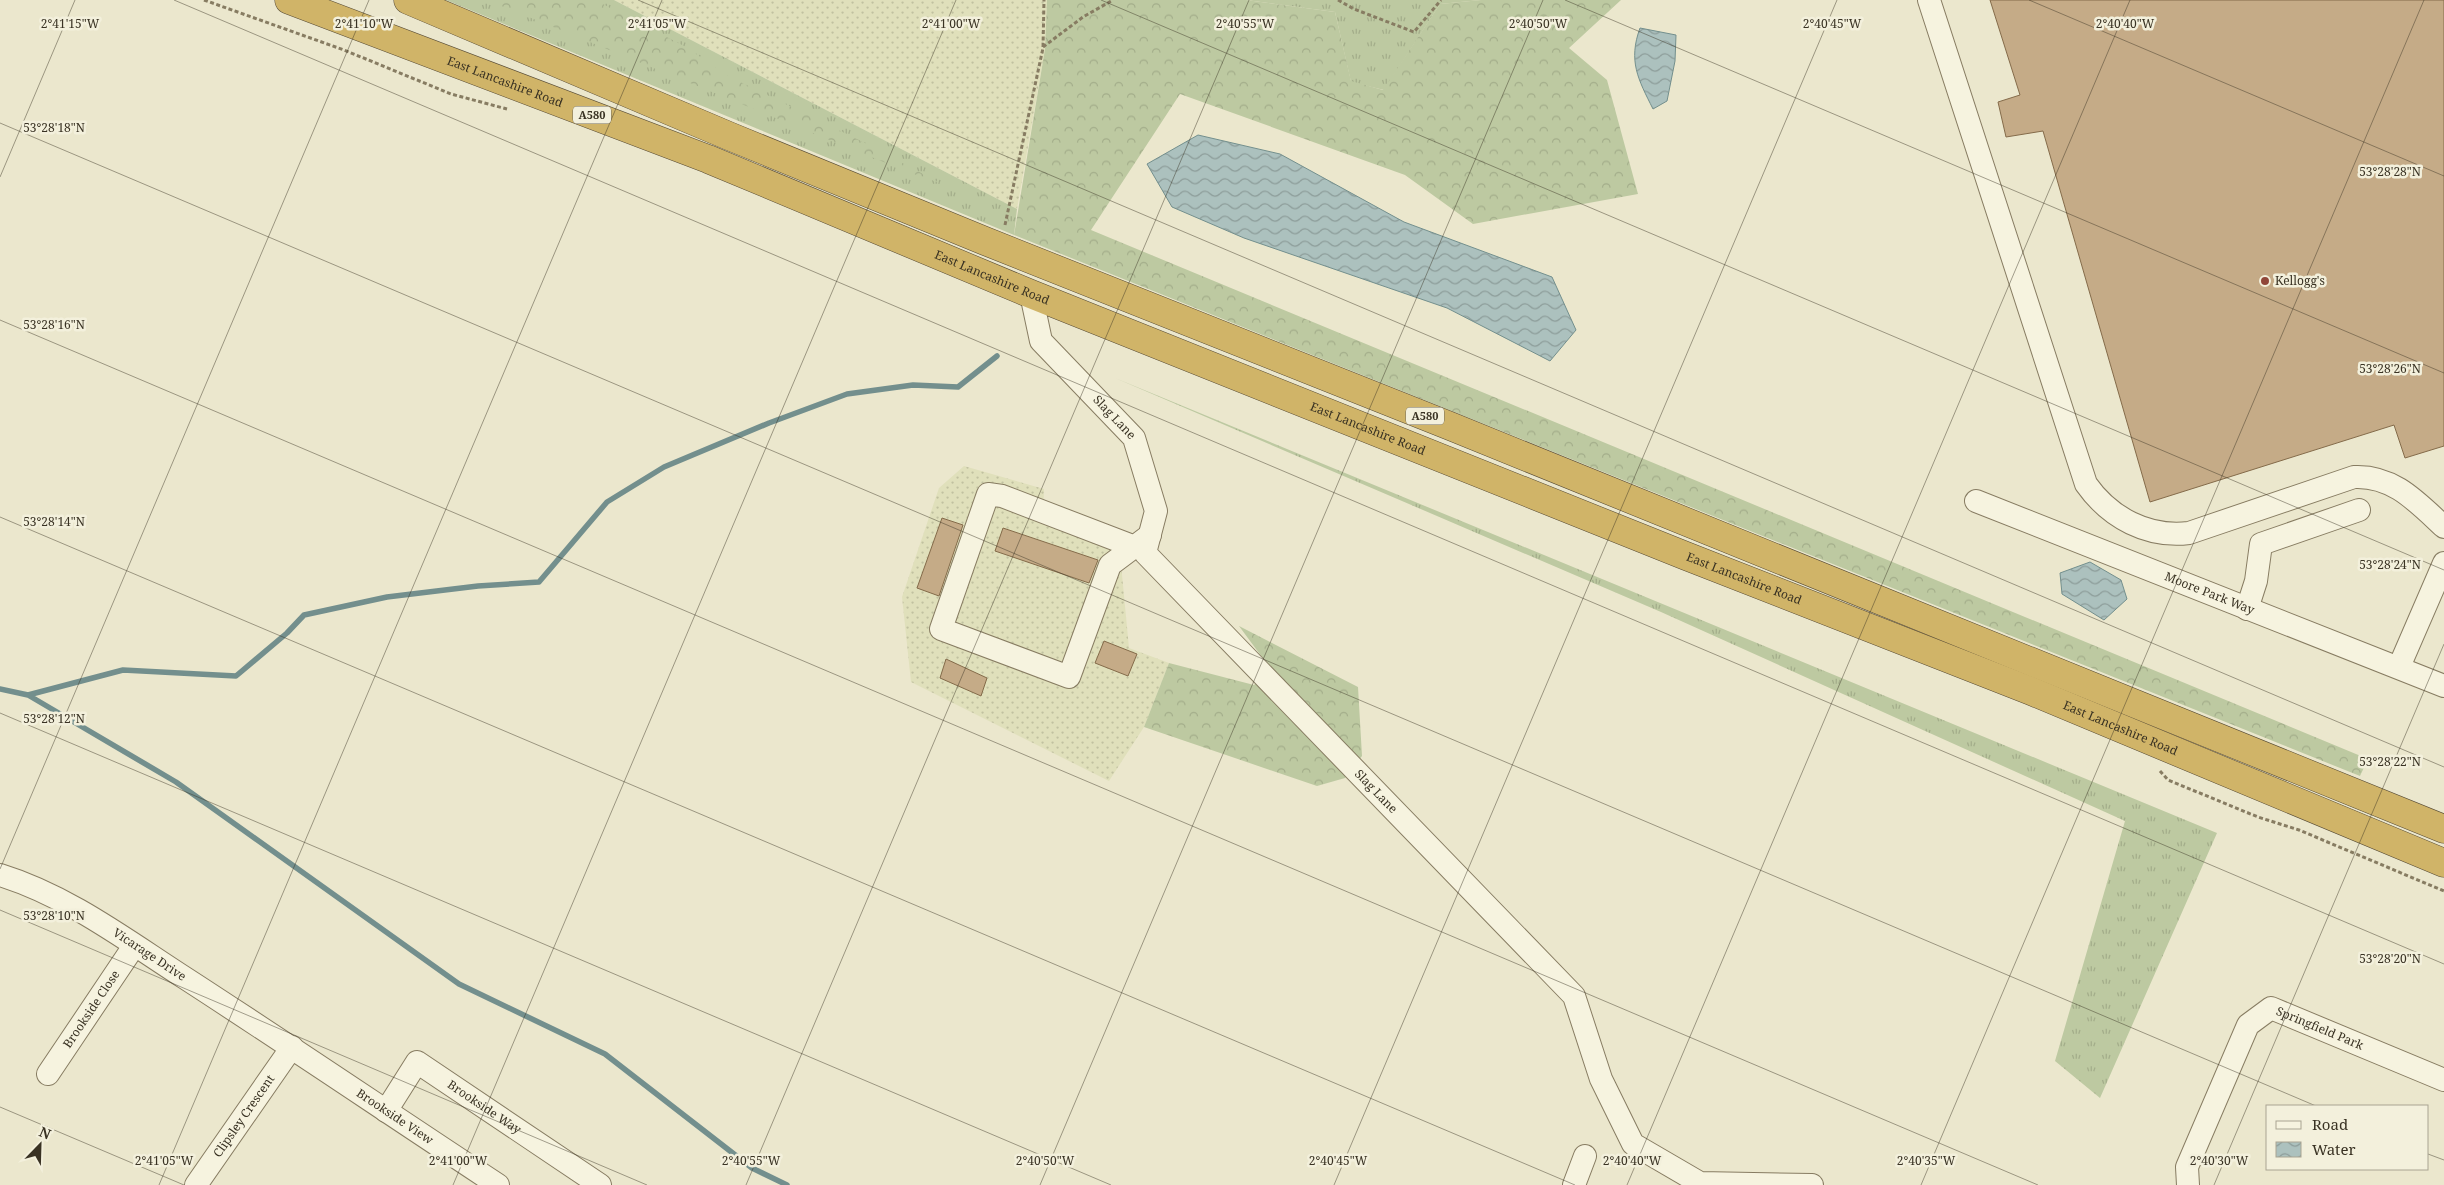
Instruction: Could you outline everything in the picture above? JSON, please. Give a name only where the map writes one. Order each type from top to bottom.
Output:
[{"type":"highway","name":"A580","points":[[408,0],[729,136],[1010,251],[1459,430],[2444,829]]},
{"type":"highway","name":"East Lancashire Road","points":[[296,2],[708,159],[1020,290],[1686,556],[2031,691],[2444,863]]},
{"type":"highway","points":[[1010,251],[1020,290]]},
{"type":"street","points":[[1929,0],[2086,484],[2096,498],[2111,512],[2132,524],[2157,533],[2172,535],[2189,533],[2354,477],[2368,476],[2382,479],[2410,495],[2444,527]]},
{"type":"street","name":"Slag Lane","points":[[1020,290],[1041,341],[1134,438],[1156,511],[1142,541],[1145,553],[1574,996],[1600,1079],[1633,1144],[1700,1183],[1812,1185]]},
{"type":"street","points":[[988,494],[1002,496],[1142,541],[1110,565],[1070,677],[941,629],[988,494]]},
{"type":"street","name":"Moore Park Way","points":[[1976,501],[2444,686]]},
{"type":"street","points":[[2247,609],[2256,581],[2260,544],[2359,510]]},
{"type":"street","points":[[2399,667],[2444,563]]},
{"type":"street","name":"Vicarage Drive","points":[[0,876],[21,882],[68,904],[292,1047]]},
{"type":"street","name":"Brookside Close","points":[[48,1074],[134,946]]},
{"type":"street","name":"Springfield Park","points":[[2188,1185],[2187,1167],[2248,1025],[2271,1008],[2444,1080]]},
{"type":"street","name":"Brookside View","points":[[292,1047],[498,1185]]},
{"type":"street","name":"Clipsley Crescent","points":[[196,1185],[292,1047]]},
{"type":"street","name":"Brookside Way","points":[[386,1111],[417,1062],[600,1185]]},
{"type":"street","points":[[1574,1185],[1585,1156]]},
{"type":"path","points":[[1010,251],[1043,48],[1044,0]]},
{"type":"path","points":[[1043,48],[1083,17],[1113,0]]},
{"type":"path","points":[[1338,0],[1354,9],[1414,32],[1441,0]]},
{"type":"green space","points":[[446,0],[614,0],[1017,209],[1014,235]]},
{"type":"green space","points":[[487,0],[595,0],[686,47],[728,76],[863,142],[940,183],[908,172]]},
{"type":"green space","points":[[614,0],[1047,0],[1045,49],[1017,209]]},
{"type":"green space","points":[[1047,0],[1246,0],[1335,12],[1351,81],[1383,90],[1440,4],[1481,0],[1621,0],[1569,48],[1607,80],[1638,194],[1473,224],[1405,175],[1180,94],[1091,230],[2368,759],[2360,776],[1014,235],[1045,49]]},
{"type":"green space","points":[[1246,0],[1481,0],[1440,4],[1384,90],[1351,82],[1335,12]]},
{"type":"green space","points":[[1115,378],[2217,833],[2100,1098],[2055,1061],[2125,821],[1661,612]]},
{"type":"green space","points":[[964,466],[1044,489],[1043,517],[1119,543],[1129,648],[1169,663],[1144,727],[1109,781],[911,682],[902,597],[939,488]]},
{"type":"green space","points":[[1239,626],[1358,687],[1362,756],[1345,778],[1317,786],[1144,727],[1169,663],[1254,685],[1270,668]]},
{"type":"water","points":[[1640,28],[1676,35],[1675,61],[1667,101],[1653,109],[1636,70],[1635,50]]},
{"type":"water","points":[[1198,135],[1280,154],[1404,222],[1552,277],[1576,330],[1550,361],[1447,308],[1244,238],[1172,207],[1147,164]]},
{"type":"water","points":[[2090,562],[2121,580],[2127,599],[2104,620],[2062,594],[2060,573]]},
{"type":"building","name":"Kellogg's","points":[[1990,0],[2444,0],[2444,446],[2405,458],[2394,425],[2150,502],[2043,131],[2006,137],[1998,102],[2020,95]]},
{"type":"building","points":[[942,518],[963,525],[939,596],[917,588]]},
{"type":"building","points":[[1003,528],[1098,560],[1089,583],[995,551]]},
{"type":"building","points":[[1104,641],[1137,654],[1128,676],[1095,663]]},
{"type":"building","points":[[946,659],[987,678],[981,696],[940,678]]},
{"type":"waterway","points":[[28,695],[123,670],[236,676],[287,633],[304,615],[387,597],[478,586],[539,582],[607,502],[664,467],[769,423],[847,394],[913,385],[958,387],[997,356]]},
{"type":"waterway","points":[[0,689],[28,695],[176,782],[459,984],[605,1054],[752,1168],[787,1185]]},
{"type":"place","name":"Kellogg's","points":[[2265,281]]}]
